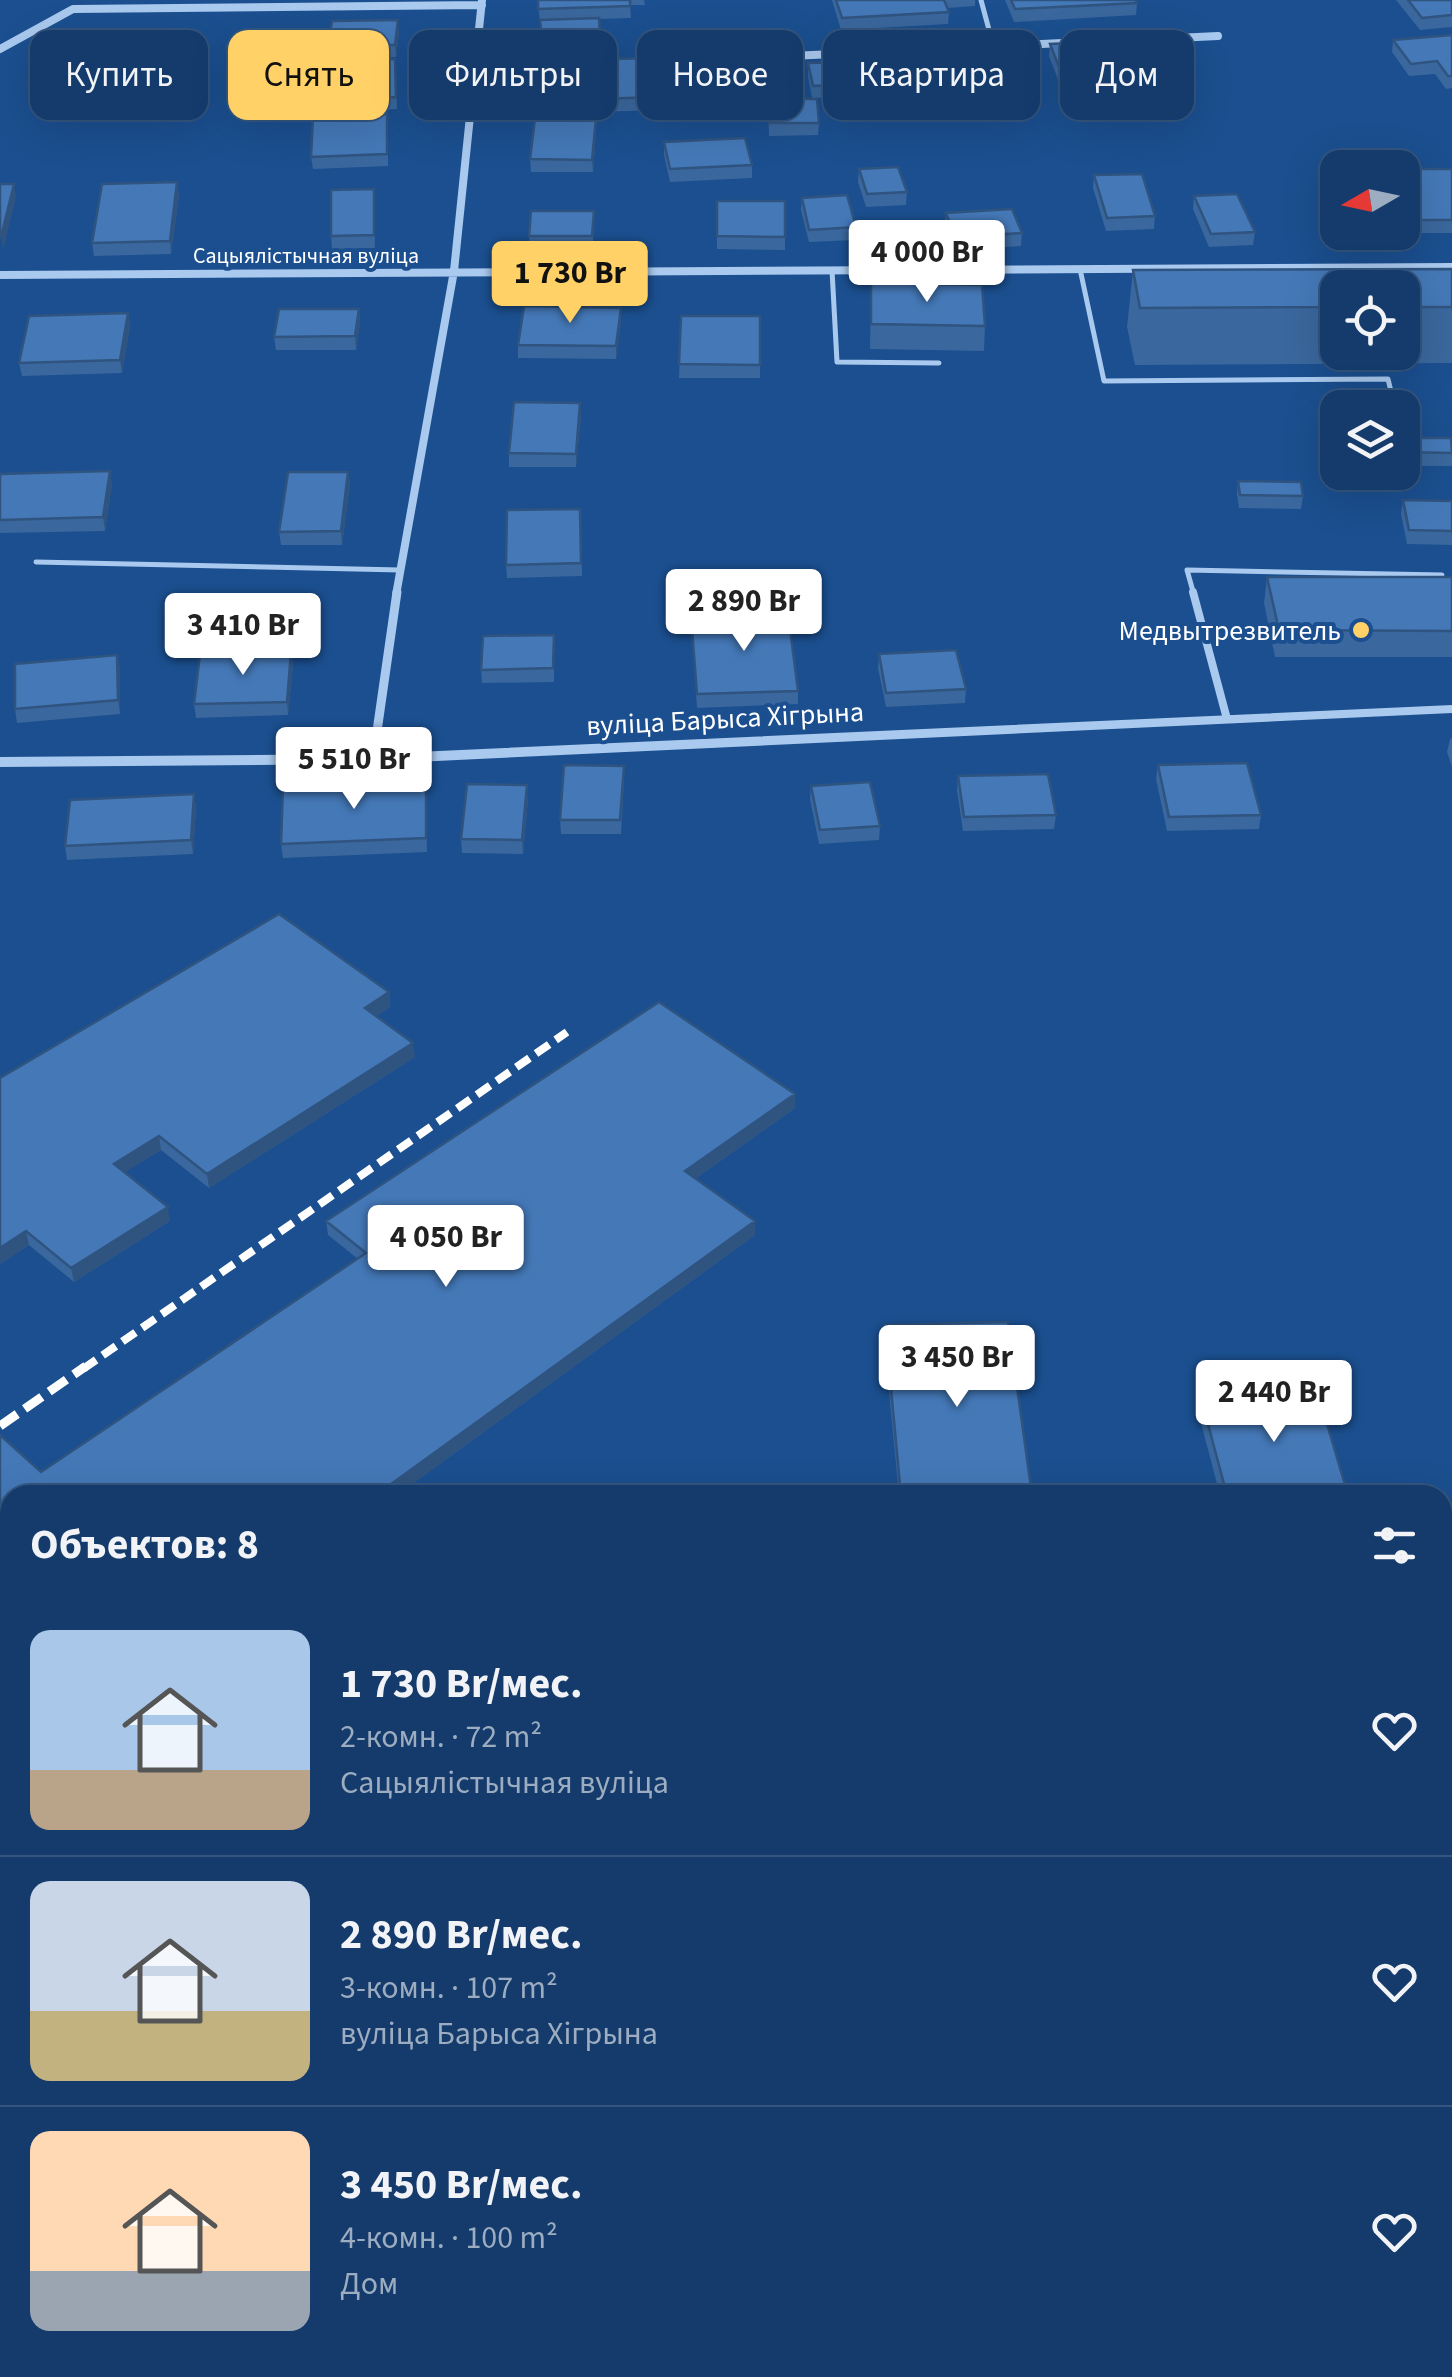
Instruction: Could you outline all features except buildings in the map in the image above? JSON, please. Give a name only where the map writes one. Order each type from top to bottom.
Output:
[{"type":"street","points":[[0,50],[73,9],[482,2],[479,30]]},
{"type":"street","points":[[1194,37],[1218,36]]},
{"type":"street","points":[[373,759],[400,570],[454,272],[469,120]]},
{"type":"street","name":"Сацыялістычная вуліца","points":[[0,275],[1452,268]]},
{"type":"street","name":"вуліца Барыса Хігрына","points":[[0,762],[373,759],[1452,709]]},
{"type":"lane","points":[[982,0],[990,30]]},
{"type":"lane","points":[[1080,269],[1104,382],[1388,378],[1391,390]]},
{"type":"lane","points":[[832,270],[838,362],[939,363]]},
{"type":"lane","points":[[36,562],[400,570]]},
{"type":"lane","points":[[1227,720],[1187,570],[1442,575]]},
{"type":"railway","points":[[83,1369],[567,1032]]},
{"type":"railway","points":[[0,1426],[86,1366]]},
{"type":"place","name":"Медвытрезвитель","points":[[1361,630]]}]
